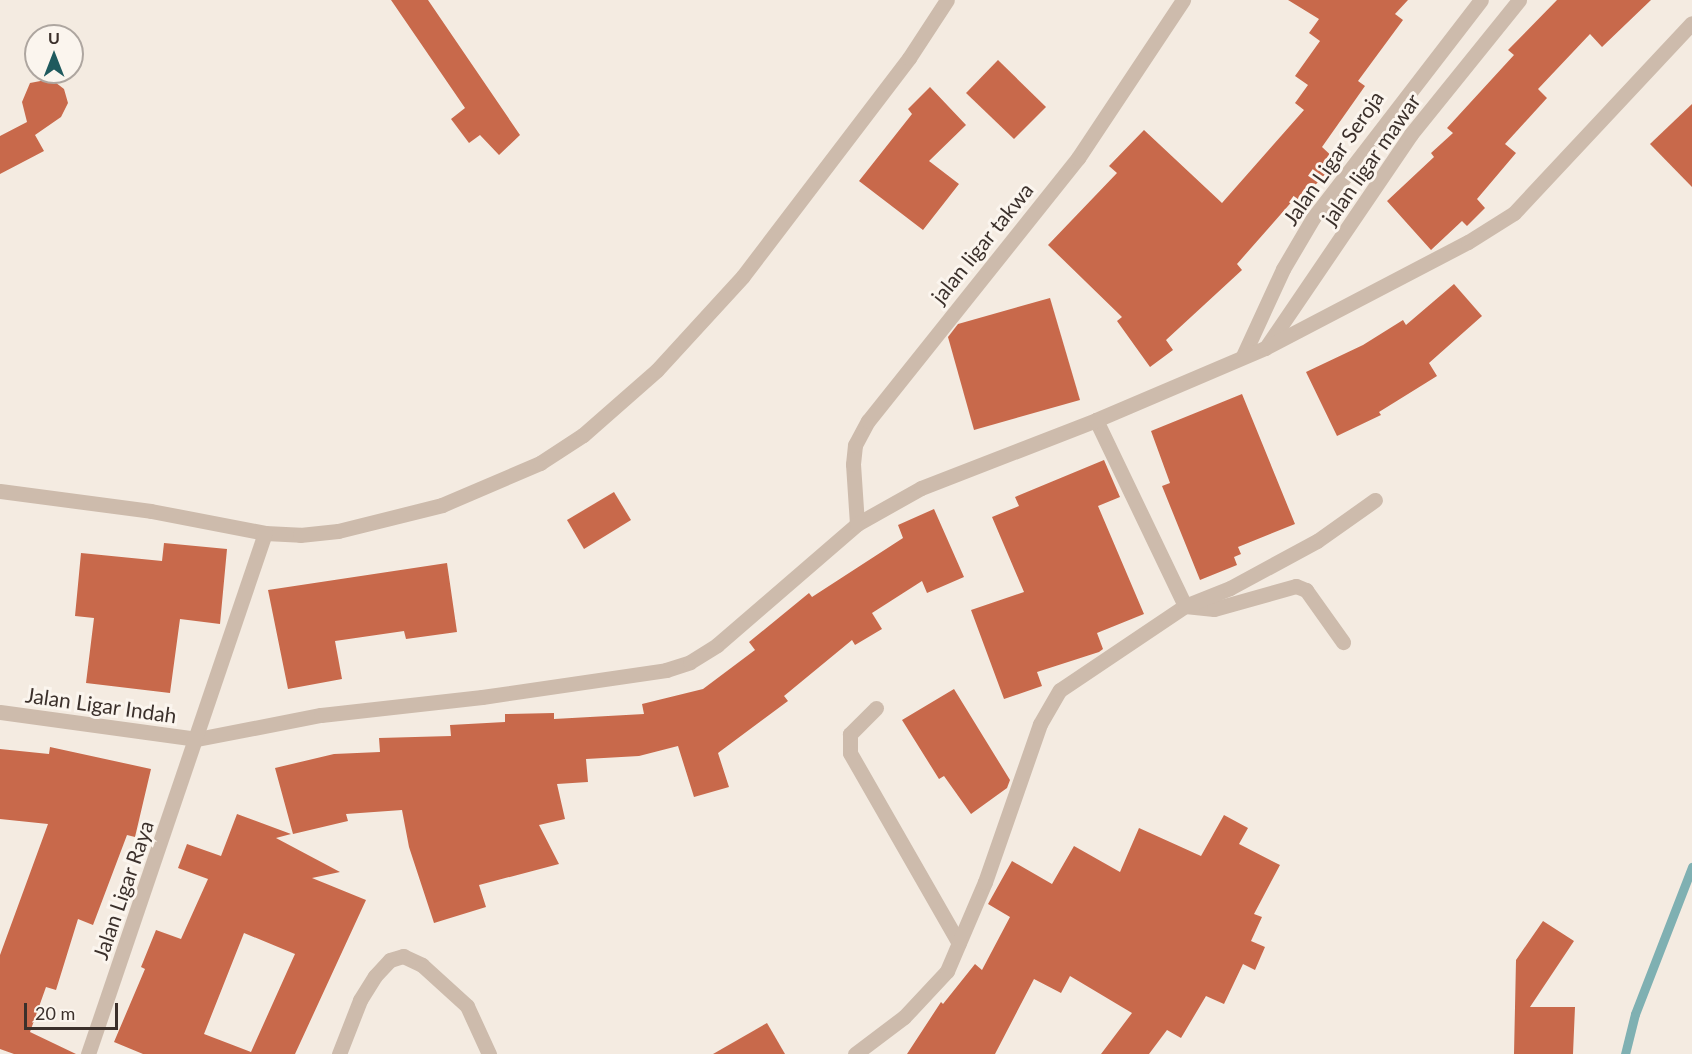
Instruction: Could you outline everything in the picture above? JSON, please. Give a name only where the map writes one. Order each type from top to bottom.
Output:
[{"type":"street","points":[[0,491],[151,512],[265,533],[338,531],[442,505],[540,462],[584,435],[657,370],[743,276],[909,58],[947,0]]},
{"type":"street","name":"jalan ligar takwa","points":[[857,524],[853,464],[855,445],[868,422],[1077,158],[1183,0]]},
{"type":"street","name":"Jalan Ligar Seroja","points":[[1243,356],[1283,269],[1313,218],[1481,0]]},
{"type":"street","name":"jalan ligar mawar","points":[[1265,348],[1411,134],[1519,0]]},
{"type":"street","name":"Jalan Ligar Indah","points":[[0,712],[197,739],[321,715],[482,697],[666,670],[717,645],[857,524],[970,466],[1096,420],[1265,348],[1468,242],[1514,213],[1692,23]]},
{"type":"street","points":[[1096,420],[1185,606]]},
{"type":"street","points":[[855,1054],[904,1017],[940,978],[959,943],[985,882],[1040,724],[1060,690],[1185,606],[1230,588],[1307,546],[1375,500]]},
{"type":"street","name":"Jalan Ligar Raya","points":[[88,1054],[197,739],[265,533]]},
{"type":"street","points":[[1185,606],[1214,609],[1296,586],[1306,590],[1343,642]]},
{"type":"street","points":[[876,708],[850,734],[850,753],[959,943]]},
{"type":"street","points":[[339,1054],[360,1000],[375,976],[390,960],[403,956],[422,965],[467,1006],[489,1054]]},
{"type":"building","points":[[391,0],[428,0],[520,135],[499,155],[480,135],[469,143],[451,119],[465,108]]},
{"type":"building","points":[[1288,0],[1408,0],[1395,14],[1403,20],[1358,81],[1365,86],[1322,147],[1337,161],[1300,202],[1295,198],[1237,264],[1242,270],[1166,340],[1173,350],[1150,367],[1117,321],[1122,317],[1048,245],[1117,173],[1109,166],[1144,130],[1222,203],[1304,110],[1295,103],[1308,85],[1295,76],[1320,41],[1309,33],[1319,19]]},
{"type":"building","points":[[1557,0],[1651,0],[1602,47],[1590,34],[1538,89],[1547,98],[1505,144],[1516,153],[1477,199],[1485,208],[1467,226],[1462,221],[1431,250],[1387,201],[1434,157],[1431,153],[1453,133],[1447,128],[1514,55],[1508,50]]},
{"type":"building","points":[[998,60],[1046,107],[1014,139],[966,93]]},
{"type":"building","points":[[30,84],[58,84],[64,89],[68,103],[61,117],[35,135],[44,151],[0,174],[0,136],[27,122],[22,102]]},
{"type":"building","points":[[930,87],[966,125],[929,161],[959,184],[923,230],[859,181],[912,114],[908,109]]},
{"type":"building","points":[[1692,104],[1692,187],[1650,144]]},
{"type":"building","points":[[1454,284],[1482,316],[1429,363],[1437,376],[1379,412],[1381,415],[1337,436],[1306,372],[1363,345],[1403,320],[1406,325]]},
{"type":"building","points":[[1050,298],[1080,400],[974,430],[948,337],[958,324]]},
{"type":"building","points":[[1242,394],[1295,524],[1238,547],[1241,554],[1234,557],[1237,565],[1200,580],[1162,486],[1170,483],[1151,431]]},
{"type":"building","points":[[1104,460],[1120,497],[1098,506],[1144,614],[1097,633],[1103,649],[1099,652],[1037,672],[1042,686],[1004,699],[971,610],[1024,592],[992,517],[1019,506],[1015,497]]},
{"type":"building","points":[[614,492],[631,520],[584,549],[567,520]]},
{"type":"building","points":[[934,509],[964,577],[927,593],[922,581],[872,613],[882,629],[855,645],[852,640],[784,696],[788,701],[718,753],[729,787],[694,797],[678,746],[639,756],[586,759],[588,782],[557,784],[565,819],[539,825],[559,864],[479,885],[486,907],[434,923],[409,847],[402,810],[346,814],[348,821],[293,834],[275,768],[334,754],[380,752],[379,738],[451,736],[450,725],[505,722],[505,714],[554,713],[554,719],[644,714],[642,704],[703,689],[755,650],[749,642],[809,593],[812,597],[903,538],[898,525]]},
{"type":"building","points":[[164,543],[227,549],[220,624],[180,619],[170,693],[86,683],[94,618],[75,616],[81,553],[162,561]]},
{"type":"building","points":[[447,563],[457,632],[406,639],[404,631],[335,641],[342,679],[288,689],[268,590]]},
{"type":"building","points":[[954,689],[1010,780],[1007,788],[971,814],[944,776],[939,779],[902,720]]},
{"type":"building","points":[[50,747],[151,769],[135,837],[127,835],[93,925],[78,919],[56,990],[46,987],[30,1032],[76,1054],[14,1054],[0,1049],[0,955],[48,824],[0,819],[0,749],[49,754]]},
{"type":"building","points":[[237,814],[291,834],[276,838],[340,872],[312,878],[366,900],[295,1054],[143,1054],[114,1042],[145,969],[141,967],[156,930],[181,939],[208,879],[178,868],[187,844],[221,856]],"holes":[[[244,933],[295,954],[251,1052],[204,1034]]]},
{"type":"building","points":[[1224,815],[1248,828],[1239,844],[1280,865],[1254,914],[1262,917],[1251,941],[1265,947],[1255,970],[1243,964],[1224,1004],[1206,996],[1181,1038],[1167,1030],[1149,1054],[1101,1054],[1132,1013],[1070,976],[1061,993],[1034,979],[995,1054],[907,1054],[941,1002],[943,1004],[975,964],[982,970],[1010,917],[988,904],[1012,861],[1052,884],[1074,846],[1120,872],[1139,828],[1201,856]]},
{"type":"building","points":[[1543,921],[1574,941],[1530,1007],[1575,1007],[1573,1054],[1514,1054],[1516,960]]},
{"type":"building","points":[[767,1023],[785,1054],[713,1054]]},
{"type":"waterway","points":[[1625,1054],[1635,1014],[1692,867]]}]
